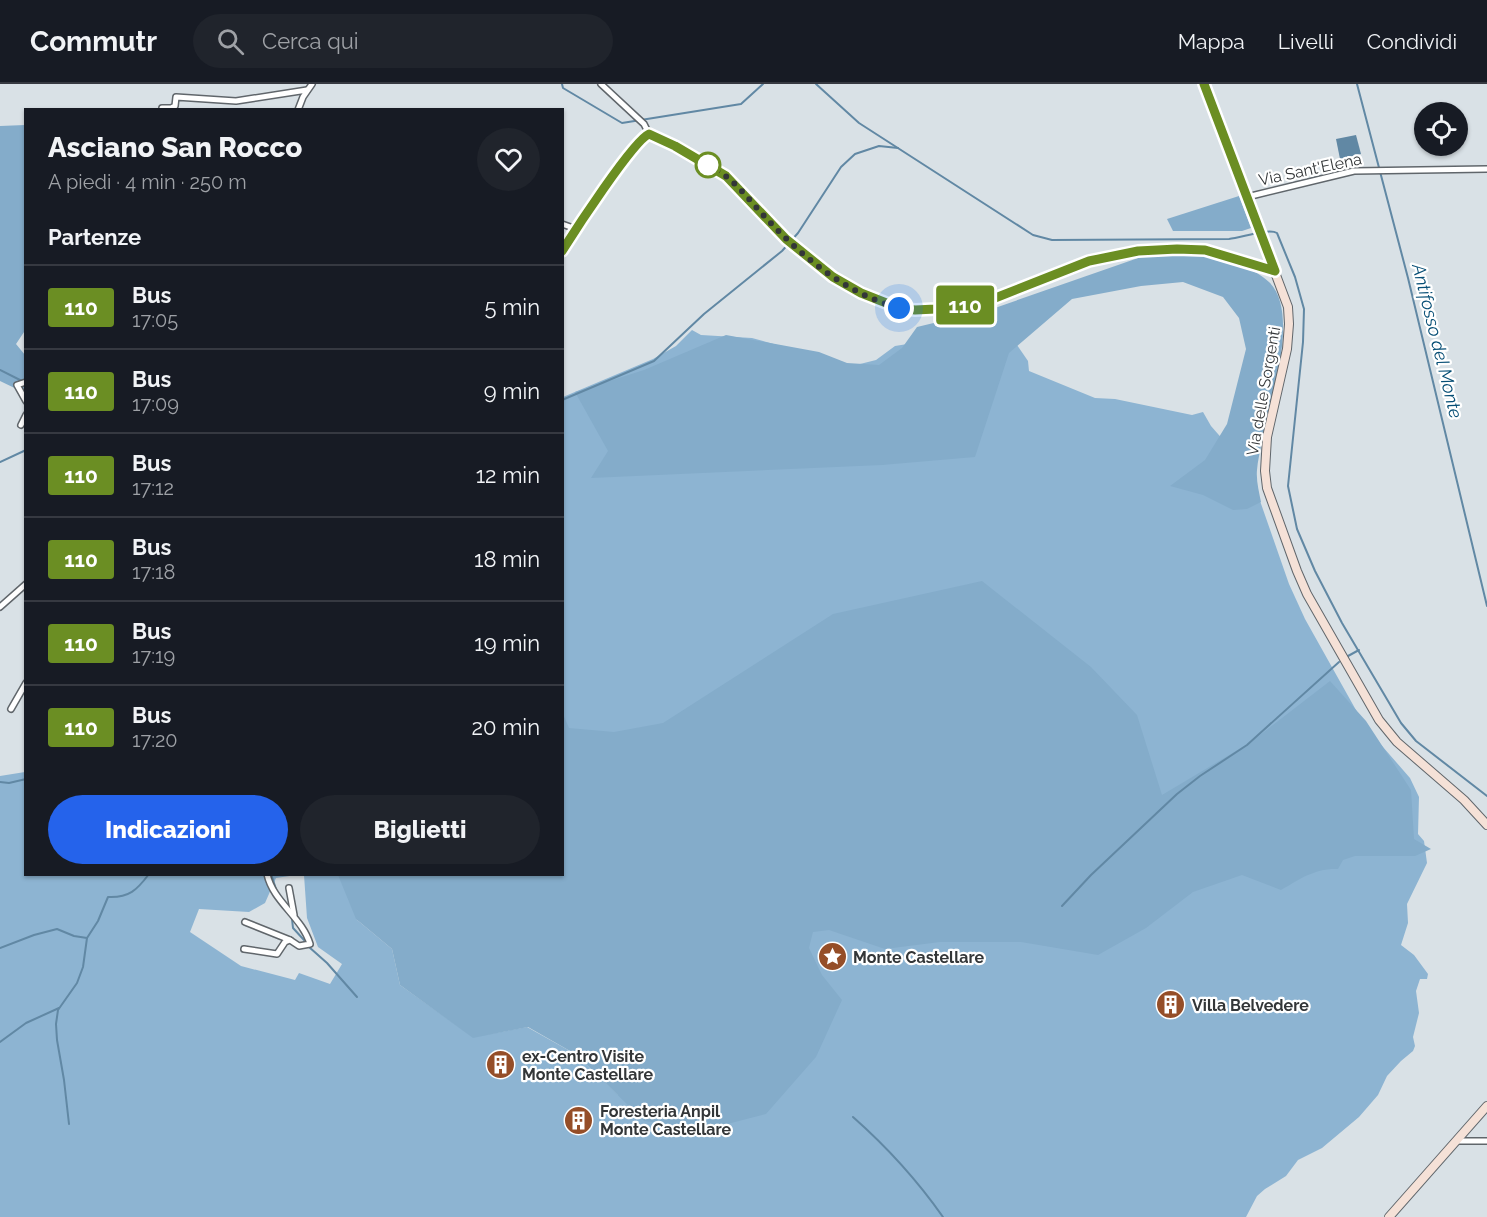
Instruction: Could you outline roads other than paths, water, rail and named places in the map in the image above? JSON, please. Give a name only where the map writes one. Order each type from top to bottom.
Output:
[{"type":"main road","name":"Via delle Sorgenti","points":[[1204,84],[1285,298],[1289,329],[1264,458],[1267,488],[1298,571],[1307,594],[1378,720],[1401,746],[1464,800],[1487,825]]},
{"type":"main road","points":[[1389,1217],[1487,1106]]},
{"type":"street","points":[[299,108],[312,84]]},
{"type":"street","points":[[602,84],[644,124],[649,134],[675,146],[726,176],[786,239],[833,277],[856,291],[886,304],[915,310],[985,302],[1089,261],[1138,251],[1205,250],[1275,271]]},
{"type":"street","points":[[162,108],[175,106],[176,97],[236,101],[307,90]]},
{"type":"street","points":[[564,248],[626,159],[649,134]]},
{"type":"street","name":"Via Sant'Elena","points":[[1247,197],[1354,171],[1487,169]]},
{"type":"street","points":[[564,225],[576,230]]},
{"type":"street","points":[[24,383],[17,385],[24,397]]},
{"type":"street","points":[[21,425],[24,420]]},
{"type":"street","points":[[0,607],[24,586]]},
{"type":"street","points":[[10,709],[24,686]]},
{"type":"street","points":[[245,922],[290,940],[299,946],[310,944],[307,934],[295,916],[277,897],[268,876]]},
{"type":"street","points":[[289,888],[295,916]]},
{"type":"street","points":[[244,949],[277,954],[285,942],[290,940]]},
{"type":"street","points":[[1457,1141],[1487,1141]]},
{"type":"waterway","points":[[562,84],[563,88],[622,123],[741,104],[763,84]]},
{"type":"waterway","points":[[816,84],[859,123],[1033,235],[1052,240],[1229,239],[1261,232],[1277,233],[1295,277],[1304,309],[1303,342],[1288,486],[1297,529],[1315,571],[1342,623],[1401,723],[1416,741],[1487,796]]},
{"type":"waterway","name":"Antifosso del Monte","points":[[1357,84],[1408,278],[1487,606]]},
{"type":"waterway","points":[[564,399],[654,361],[704,314],[782,251],[798,233],[841,167],[855,154],[879,146],[898,148]]},
{"type":"waterway","points":[[0,370],[22,381]]},
{"type":"waterway","points":[[0,462],[24,451]]},
{"type":"waterway","points":[[1348,656],[1359,650]]},
{"type":"waterway","points":[[1062,906],[1091,875],[1177,794],[1247,745],[1339,662]]},
{"type":"waterway","points":[[0,782],[9,783],[24,779]]},
{"type":"waterway","points":[[69,1124],[57,1040],[58,1010],[77,983],[83,967],[87,938],[98,921],[108,897],[122,896],[132,892],[147,876]]},
{"type":"waterway","points":[[272,876],[276,889]]},
{"type":"waterway","points":[[292,919],[293,928],[304,940]]},
{"type":"waterway","points":[[0,948],[57,929],[74,936],[87,938]]},
{"type":"waterway","points":[[309,947],[327,963],[357,997]]},
{"type":"waterway","points":[[0,1042],[26,1023],[59,1008]]},
{"type":"waterway","points":[[853,1117],[901,1164],[943,1217]]},
{"type":"place","name":"Monte Castellare","points":[[832,957]]},
{"type":"place","name":"Villa Belvedere","points":[[1171,1005]]},
{"type":"place","name":"ex-Centro Visite Monte Castellare","points":[[501,1065]]},
{"type":"place","name":"Foresteria Anpil Monte Castellare","points":[[579,1120]]}]
